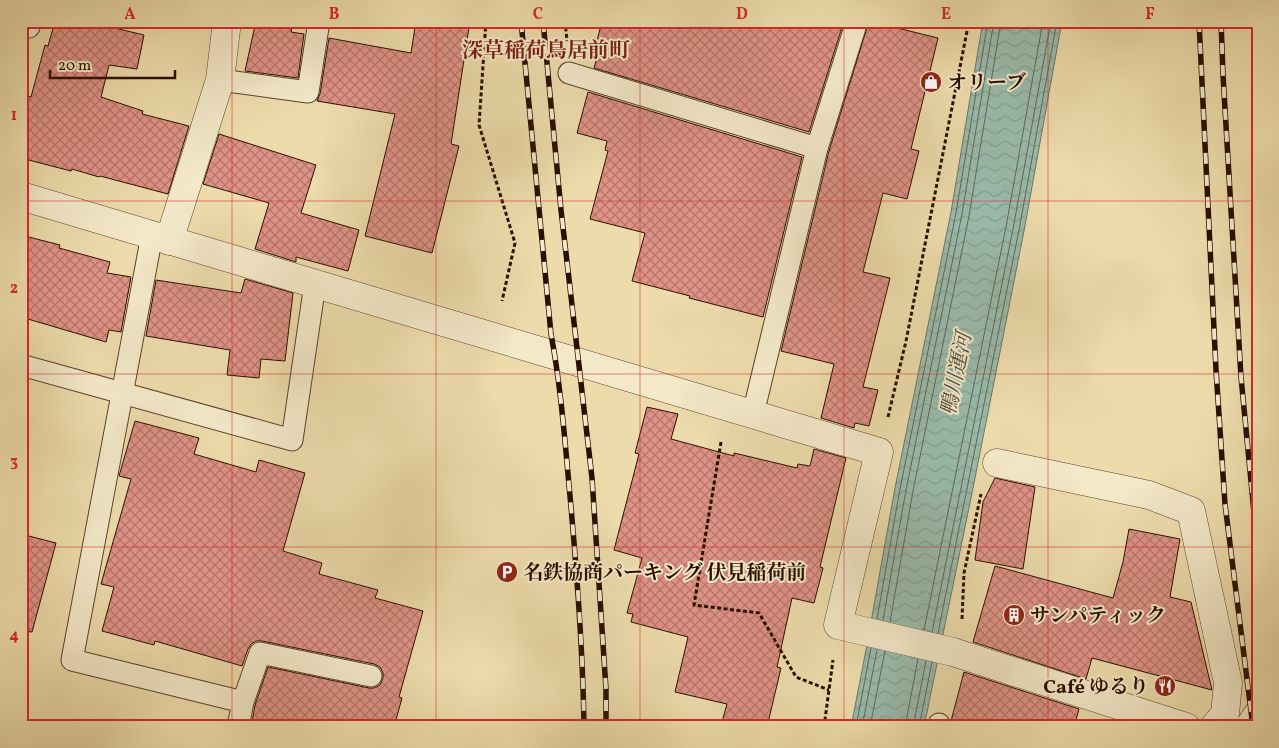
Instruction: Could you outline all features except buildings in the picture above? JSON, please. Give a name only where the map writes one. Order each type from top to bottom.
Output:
[{"type":"street","points":[[160,238],[220,80],[228,21]]},
{"type":"street","points":[[21,196],[879,452],[846,626],[955,653],[1186,727]]},
{"type":"street","points":[[998,463],[1149,495],[1191,512],[1228,683],[1225,714],[1214,727]]},
{"type":"street","points":[[1249,727],[1258,714]]},
{"type":"lane","points":[[21,25],[29,27],[30,21]]},
{"type":"lane","points":[[220,80],[308,92],[319,21]]},
{"type":"lane","points":[[754,414],[817,148],[857,21]]},
{"type":"lane","points":[[569,73],[817,148]]},
{"type":"lane","points":[[160,238],[122,393],[72,660],[243,702]]},
{"type":"lane","points":[[21,365],[292,440],[315,284]]},
{"type":"lane","points":[[238,727],[243,702],[260,653],[371,676]]},
{"type":"path","points":[[486,21],[479,125],[515,243],[495,337]]},
{"type":"path","points":[[879,452],[906,342],[969,21]]},
{"type":"path","points":[[727,407],[694,605],[759,614],[796,677],[829,690]]},
{"type":"path","points":[[955,653],[961,638],[964,573],[982,493],[998,463]]},
{"type":"path","points":[[824,727],[829,690],[846,626]]},
{"type":"water","name":"鴨川運河","points":[[983,21],[1062,21],[1024,231],[924,727],[851,727],[895,488],[951,212]]},
{"type":"railway","points":[[521,21],[551,334],[560,394],[570,496],[579,611],[584,727]]},
{"type":"railway","points":[[543,21],[561,210],[592,478],[606,689],[606,727]]},
{"type":"railway","points":[[1199,21],[1216,370],[1225,504],[1253,727]]},
{"type":"railway","points":[[1221,21],[1241,377],[1258,554]]},
{"type":"place","name":"オリーブ","points":[[931,82]]},
{"type":"place","name":"名鉄協商パーキング 伏見稲荷前","points":[[507,572]]},
{"type":"place","name":"サンパティック","points":[[1014,615]]},
{"type":"place","name":"Café ゆるり","points":[[1165,686]]},
{"type":"district","name":"深草稲荷鳥居前町","points":[[546,50]]}]
